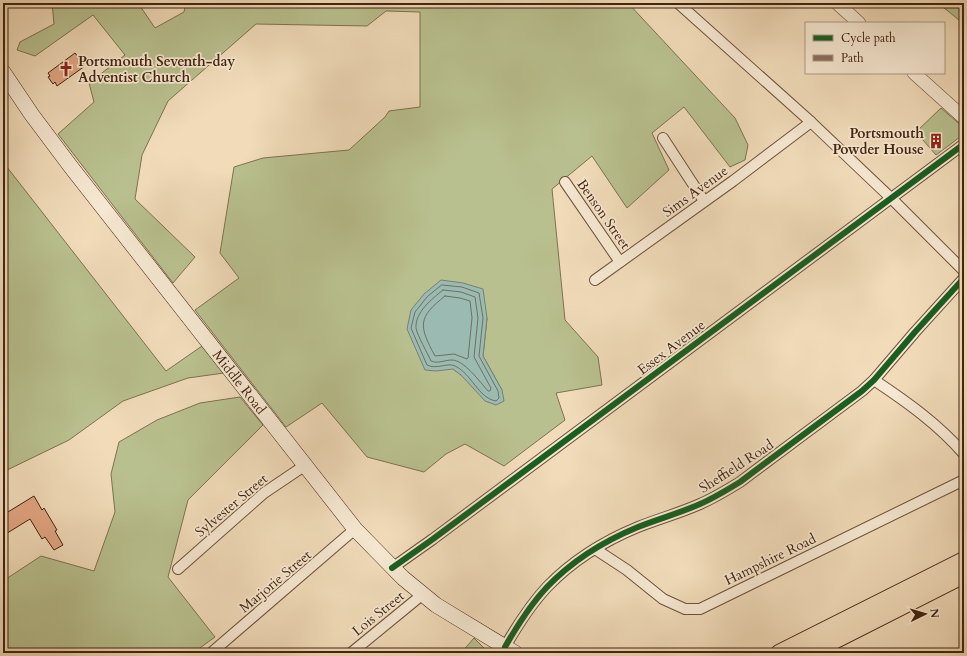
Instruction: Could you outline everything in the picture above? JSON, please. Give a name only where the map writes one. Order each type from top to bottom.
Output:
[{"type":"main road","name":"Middle Road","points":[[5,79],[71,167],[304,466],[355,529],[392,568],[423,594],[452,615],[510,650]]},
{"type":"main road","points":[[779,653],[964,560]]},
{"type":"main road","points":[[810,653],[964,575]]},
{"type":"street","points":[[678,3],[811,122],[891,198],[964,271]]},
{"type":"street","points":[[837,3],[858,22]]},
{"type":"street","points":[[915,74],[964,118]]},
{"type":"street","name":"Sims Avenue","points":[[595,280],[811,122]]},
{"type":"street","points":[[663,138],[704,201]]},
{"type":"street","name":"Essex Avenue","points":[[392,568],[433,540],[964,144]]},
{"type":"street","name":"Benson Street","points":[[565,182],[620,262]]},
{"type":"street","name":"Sheffield Road","points":[[510,650],[520,622],[546,588],[562,573],[595,549],[637,528],[700,504],[721,494],[740,482],[862,391],[874,380],[964,278]]},
{"type":"street","points":[[874,380],[919,411],[953,441],[964,454]]},
{"type":"street","name":"Sylvester Street","points":[[178,569],[259,497],[278,482],[304,466]]},
{"type":"street","name":"Hampshire Road","points":[[595,549],[627,570],[663,599],[685,609],[700,609],[793,565],[964,480]]},
{"type":"street","name":"Marjorie Street","points":[[211,653],[355,529]]},
{"type":"street","name":"Lois Street","points":[[351,653],[423,594]]},
{"type":"green space","points":[[52,3],[138,3],[155,28],[184,12],[186,3],[628,3],[735,118],[748,145],[745,160],[730,167],[684,107],[652,133],[669,170],[627,208],[592,156],[552,189],[565,320],[598,357],[602,385],[556,393],[565,420],[504,466],[465,444],[446,454],[424,472],[367,457],[322,403],[286,427],[195,310],[239,278],[220,253],[234,167],[263,158],[349,150],[385,117],[389,111],[420,107],[420,12],[386,11],[367,26],[256,24],[168,101],[142,155],[135,199],[195,257],[173,283],[58,134],[94,102],[89,83],[125,55],[93,15],[35,56],[17,50],[20,42],[54,24]],"holes":[[[487,318],[483,356],[502,390],[461,375],[453,369]]]},
{"type":"green space","points":[[938,3],[964,3],[964,24]]},
{"type":"green space","points":[[941,108],[964,128],[964,134],[936,155],[916,132]]},
{"type":"green space","points":[[3,162],[166,371],[202,346],[224,373],[188,378],[123,401],[69,440],[3,472]]},
{"type":"green space","points":[[240,397],[263,425],[188,500],[168,577],[215,637],[193,653],[3,653],[3,581],[41,556],[94,571],[115,512],[111,474],[119,442],[157,420],[200,403]]},
{"type":"green space","points":[[474,638],[489,653],[461,653]]},
{"type":"water","points":[[441,280],[463,283],[483,289],[487,318],[483,356],[502,390],[504,401],[496,405],[485,401],[461,375],[453,369],[436,371],[425,370],[407,329],[411,310],[424,294]]},
{"type":"building","name":"Portsmouth Seventh-day Adventist Church","points":[[75,53],[85,66],[57,86],[55,82],[53,84],[48,77],[50,76],[48,73]]},
{"type":"building","name":"Portsmouth Powder House","points":[[934,136],[938,136],[940,137],[940,145],[934,146],[931,143],[931,139]]},
{"type":"building","points":[[34,496],[42,510],[44,508],[57,530],[55,531],[63,545],[54,550],[45,537],[42,539],[30,519],[4,535],[3,534],[3,515]]},
{"type":"cycle path","points":[[392,568],[964,144]]},
{"type":"cycle path","points":[[505,647],[524,616],[547,587],[589,552],[625,533],[692,507],[730,488],[862,391],[874,380],[964,278]]},
{"type":"place","name":"Portsmouth Seventh-day Adventist Church","points":[[66,69]]},
{"type":"place","name":"Portsmouth Powder House","points":[[936,141]]}]
